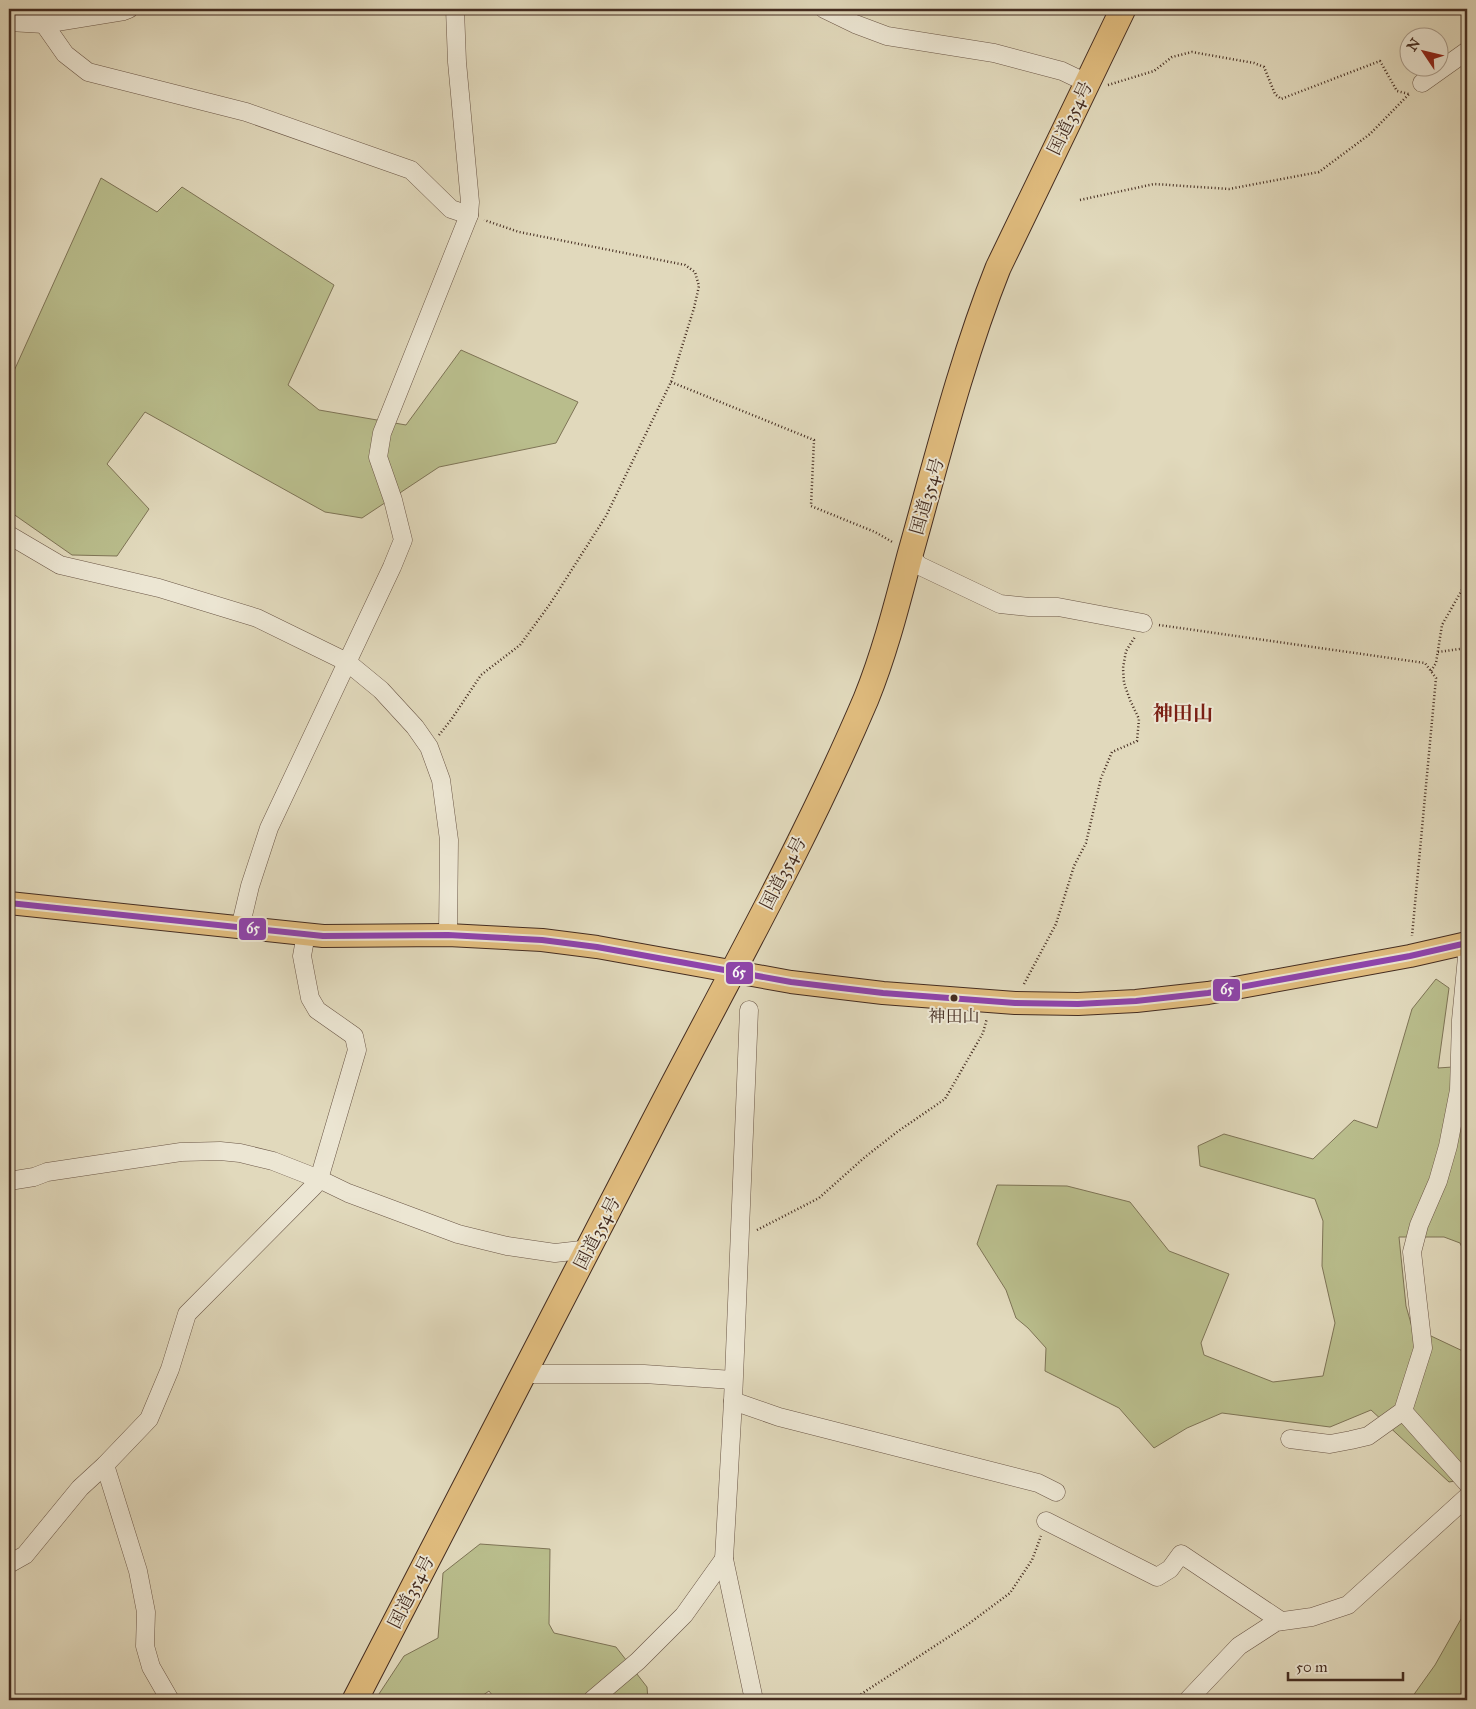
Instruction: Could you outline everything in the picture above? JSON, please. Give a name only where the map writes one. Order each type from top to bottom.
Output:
[{"type":"highway","name":"国道354号","points":[[355,1700],[733,971],[812,815],[867,696],[894,615],[966,357],[981,310],[998,268],[1123,9]]},
{"type":"main road","points":[[9,902],[324,936],[448,935],[492,936],[551,941],[597,947],[792,982],[883,993],[1015,1003],[1078,1004],[1136,1001],[1208,993],[1410,956],[1465,943]]},
{"type":"street","points":[[9,22],[44,24],[128,9]]},
{"type":"street","points":[[240,928],[250,886],[269,828],[403,540],[393,500],[378,457],[382,433],[469,215],[470,202],[457,62],[455,9]]},
{"type":"street","points":[[824,9],[855,24],[887,36],[994,53],[1062,71],[1087,83]]},
{"type":"street","points":[[44,24],[65,54],[88,72],[246,112],[411,170],[451,209],[469,215]]},
{"type":"street","points":[[1422,83],[1467,51]]},
{"type":"street","points":[[9,535],[60,565],[159,588],[257,618],[347,662],[381,690],[415,727],[429,747],[442,780],[449,840],[448,935]]},
{"type":"street","points":[[910,557],[920,566],[1000,604],[1058,607],[1143,623]]},
{"type":"street","points":[[9,1564],[25,1555],[80,1488],[149,1419],[170,1369],[187,1314],[319,1179],[357,1050],[354,1036],[317,1010],[310,998],[302,956],[306,934]]},
{"type":"street","points":[[1290,1439],[1330,1444],[1368,1436],[1403,1411],[1423,1348],[1412,1252],[1419,1225],[1438,1181],[1448,1146],[1459,1090],[1461,1020],[1467,957],[1465,943]]},
{"type":"street","points":[[749,1010],[733,1401],[724,1559],[754,1700]]},
{"type":"street","points":[[9,1181],[34,1177],[47,1172],[181,1152],[220,1151],[240,1153],[273,1161],[348,1193],[458,1234],[507,1246],[554,1253],[590,1248]]},
{"type":"street","points":[[524,1374],[644,1374],[733,1380]]},
{"type":"street","points":[[733,1401],[779,1417],[1038,1483],[1056,1492]]},
{"type":"street","points":[[1403,1411],[1467,1483]]},
{"type":"street","points":[[105,1465],[138,1571],[146,1612],[144,1646],[151,1667],[170,1700]]},
{"type":"street","points":[[1188,1700],[1239,1646],[1276,1622],[1312,1617],[1348,1605],[1467,1497]]},
{"type":"street","points":[[1046,1521],[1156,1576],[1170,1569],[1181,1554],[1281,1622]]},
{"type":"street","points":[[592,1700],[638,1661],[684,1615],[724,1559]]},
{"type":"path","points":[[1087,83],[1105,86],[1154,71],[1172,57],[1192,52],[1254,63],[1264,67],[1275,94],[1281,99],[1380,61],[1397,90],[1409,94]]},
{"type":"path","points":[[1080,200],[1154,184],[1228,189],[1319,172],[1370,134],[1422,83]]},
{"type":"path","points":[[429,747],[451,720],[481,674],[520,645],[550,604],[606,516],[672,382],[700,286],[695,272],[685,265],[520,232],[469,215]]},
{"type":"path","points":[[672,382],[814,440],[811,506],[875,532],[899,547],[910,557]]},
{"type":"path","points":[[1431,671],[1436,663],[1442,625],[1467,580]]},
{"type":"path","points":[[1015,1003],[1056,924],[1074,866],[1086,843],[1101,778],[1112,752],[1137,741],[1139,719],[1124,683],[1123,668],[1126,651],[1143,623],[1425,663],[1436,678],[1410,956]]},
{"type":"path","points":[[1438,652],[1467,648]]},
{"type":"path","points":[[739,1238],[818,1198],[897,1132],[945,1099],[983,1034],[992,1002]]},
{"type":"path","points":[[852,1700],[967,1625],[1010,1593],[1032,1560],[1046,1521]]},
{"type":"green space","points":[[101,178],[157,212],[182,187],[334,285],[288,385],[319,410],[406,425],[461,350],[578,402],[556,443],[439,467],[362,518],[325,512],[145,412],[107,464],[149,509],[117,556],[72,555],[9,511],[9,382]]},
{"type":"green space","points":[[1436,979],[1449,988],[1438,1068],[1467,1066],[1467,1259],[1460,1243],[1444,1237],[1399,1237],[1406,1306],[1412,1327],[1467,1353],[1467,1479],[1449,1482],[1371,1410],[1330,1427],[1222,1413],[1187,1428],[1154,1448],[1119,1408],[1045,1371],[1046,1348],[1016,1318],[1006,1290],[977,1244],[997,1185],[1067,1186],[1130,1202],[1169,1251],[1229,1274],[1201,1343],[1204,1355],[1273,1382],[1323,1376],[1335,1323],[1322,1266],[1323,1221],[1315,1199],[1200,1166],[1198,1146],[1224,1134],[1313,1159],[1354,1120],[1377,1128],[1412,1009]]},
{"type":"green space","points":[[480,1544],[550,1549],[549,1624],[554,1633],[616,1647],[647,1687],[648,1700],[496,1700],[489,1691],[476,1700],[375,1700],[404,1656],[438,1638],[443,1573]]},
{"type":"green space","points":[[1463,1565],[1467,1565],[1467,1700],[1410,1700],[1435,1665],[1461,1619]]},
{"type":"transit line","name":"65","points":[[9,903],[323,936],[448,935],[542,940],[597,947],[791,982],[883,993],[1015,1003],[1078,1004],[1136,1001],[1208,993],[1410,956],[1467,943]]},
{"type":"place","name":"神田山","points":[[954,998]]},
{"type":"district","name":"神田山","points":[[1183,713]]}]
